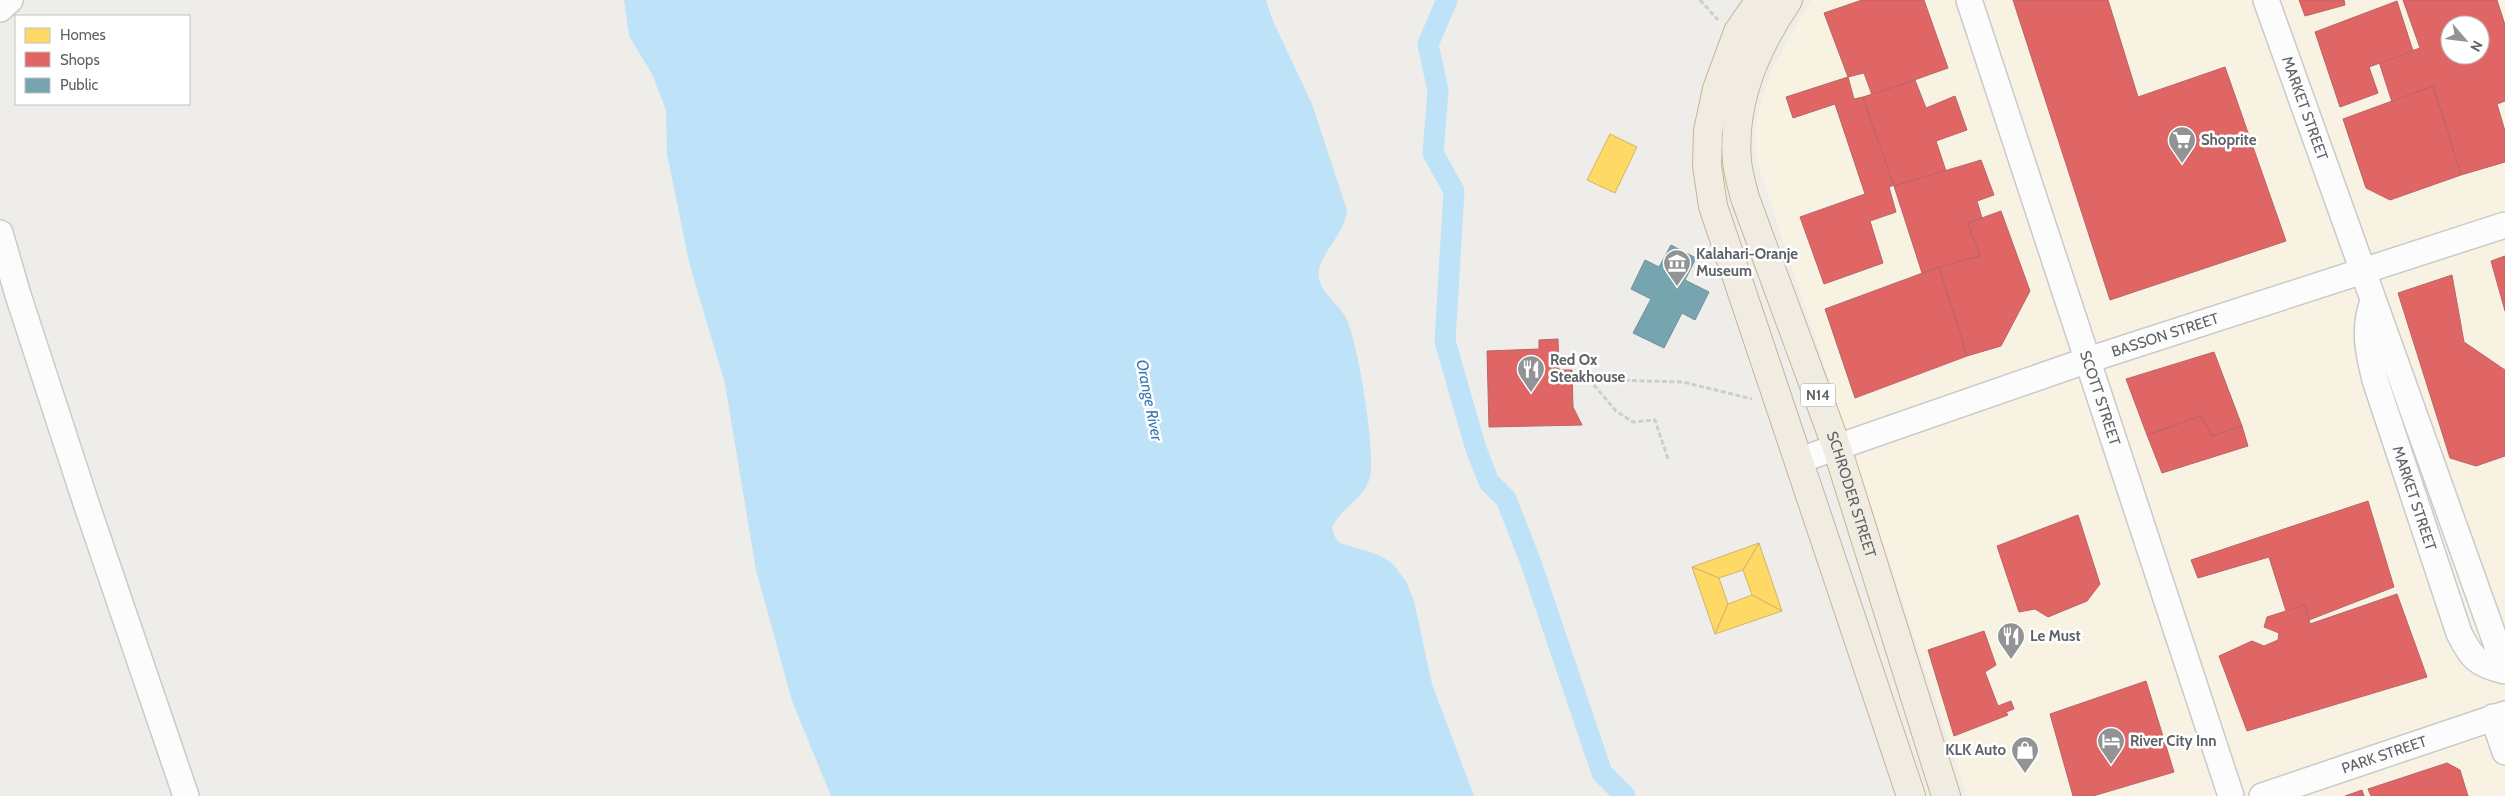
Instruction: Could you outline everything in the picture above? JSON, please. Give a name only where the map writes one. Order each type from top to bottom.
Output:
[{"type":"highway","name":"N14","points":[[1760,0],[1738,32],[1717,89],[1708,131],[1707,166],[1713,206],[1800,460],[1911,796]]},
{"type":"highway","name":"SCHRODER STREET","points":[[1788,0],[1766,36],[1752,66],[1744,91],[1737,128],[1737,161],[1744,198],[1837,448],[1946,796]]},
{"type":"street","points":[[0,9],[10,0]]},
{"type":"street","name":"SCOTT STREET","points":[[1969,0],[2231,796]]},
{"type":"street","name":"MARKET STREET","points":[[2266,0],[2373,301],[2366,329],[2367,348],[2375,380],[2459,633],[2468,652],[2477,661],[2487,667],[2505,670]]},
{"type":"street","name":"BASSON STREET","points":[[1800,460],[2088,360],[2505,225]]},
{"type":"street","points":[[0,233],[18,295],[87,506],[186,796]]},
{"type":"street","points":[[2499,716],[2505,752]]},
{"type":"street","name":"PARK STREET","points":[[2262,796],[2499,716]]},
{"type":"path","points":[[1572,379],[1683,382],[1760,401]]},
{"type":"path","points":[[1589,379],[1616,411],[1634,422],[1655,420],[1668,459]]},
{"type":"shaded area","points":[[1811,0],[2505,0],[2505,796],[1967,796],[1756,158],[1755,130],[1760,104],[1772,69]]},
{"type":"water","name":"Orange River","points":[[624,0],[1266,0],[1273,21],[1312,104],[1347,210],[1341,229],[1321,262],[1319,279],[1323,289],[1345,316],[1350,329],[1365,396],[1371,464],[1367,485],[1332,528],[1335,537],[1340,543],[1379,555],[1393,564],[1407,583],[1414,601],[1432,684],[1474,796],[831,796],[792,701],[756,570],[725,384],[689,262],[667,154],[666,110],[652,74],[629,36]]},
{"type":"building: Homes","points":[[1610,134],[1637,147],[1615,193],[1587,180]]},
{"type":"building: Homes","points":[[1759,543],[1782,611],[1752,595],[1743,570]]},
{"type":"building: Homes","points":[[1759,543],[1743,570],[1719,578],[1692,567]]},
{"type":"building: Homes","points":[[1692,567],[1719,578],[1728,604],[1715,634]]},
{"type":"building: Homes","points":[[1752,595],[1782,611],[1715,634],[1728,604]]},
{"type":"building: Shops","points":[[1862,0],[1924,0],[1948,68],[1872,95],[1864,73],[1848,77],[1824,13]]},
{"type":"building: Shops","points":[[2013,0],[2108,0],[2138,97],[2225,67],[2286,241],[2110,300]]},
{"type":"building: Shops","points":[[2299,0],[2344,0],[2345,5],[2305,16]]},
{"type":"building: Shops","points":[[2403,0],[2497,0],[2505,25],[2505,101],[2497,104],[2505,131],[2505,162],[2461,175],[2433,86],[2392,102],[2379,62],[2420,48]]},
{"type":"building: Shops","points":[[2397,1],[2413,51],[2369,67],[2378,93],[2340,107],[2315,32]]},
{"type":"building: Shops","points":[[1848,77],[1854,99],[1863,97],[1894,185],[1889,187],[1896,212],[1870,221],[1883,263],[1824,284],[1800,217],[1865,194],[1835,104],[1793,118],[1786,97]]},
{"type":"building: Shops","points":[[1915,80],[1926,108],[1955,96],[1967,130],[1936,141],[1946,171],[1894,186],[1863,97]]},
{"type":"building: Shops","points":[[2433,86],[2461,175],[2390,200],[2366,188],[2343,119]]},
{"type":"building: Shops","points":[[1981,160],[1994,195],[1977,201],[1982,218],[1968,223],[1980,256],[1922,273],[1894,186]]},
{"type":"building: Shops","points":[[2001,211],[2030,291],[2001,346],[1967,356],[1939,267],[1980,256],[1968,223]]},
{"type":"building: Shops","points":[[2505,256],[2505,311],[2491,261]]},
{"type":"building: Shops","points":[[1939,267],[1967,356],[1855,398],[1825,309]]},
{"type":"building: Shops","points":[[2452,275],[2464,342],[2505,370],[2505,456],[2476,466],[2450,458],[2398,293]]},
{"type":"building: Shops","name":"Red Ox Steakhouse","points":[[1558,339],[1559,370],[1572,370],[1573,407],[1582,425],[1489,427],[1487,351],[1539,349],[1539,340]]},
{"type":"building: Shops","points":[[2214,352],[2242,426],[2212,436],[2201,416],[2147,435],[2126,379]]},
{"type":"building: Shops","points":[[2201,416],[2212,436],[2242,426],[2248,446],[2162,473],[2147,435]]},
{"type":"building: Shops","points":[[2368,501],[2394,587],[2309,620],[2305,605],[2286,611],[2269,557],[2198,578],[2191,560]]},
{"type":"building: Shops","points":[[2078,515],[2100,584],[2087,601],[2048,617],[2035,609],[2019,612],[1997,546]]},
{"type":"building: Shops","points":[[2397,594],[2427,677],[2247,731],[2219,656],[2252,641],[2264,646],[2278,640],[2279,633],[2264,627],[2267,617],[2305,605],[2310,624]]},
{"type":"building: Shops","points":[[1984,631],[1996,665],[1985,672],[1998,706],[2011,701],[2014,709],[2006,712],[2008,715],[1954,736],[1928,650]]},
{"type":"building: Shops","points":[[2146,681],[2174,772],[2093,796],[2073,796],[2050,714]]},
{"type":"building: Shops","points":[[2447,763],[2460,770],[2468,796],[2371,796],[2368,789]]},
{"type":"building: Shops","points":[[2362,790],[2364,796],[2345,796]]},
{"type":"building: Public","points":[[1671,245],[1696,258],[1685,280],[1709,292],[1695,320],[1682,313],[1664,348],[1633,333],[1651,299],[1631,289],[1645,260],[1659,267]]},
{"type":"waterway","points":[[1447,0],[1428,44],[1438,91],[1433,153],[1454,191],[1445,341],[1476,449],[1489,482],[1506,499],[1531,563],[1602,773],[1625,796]]},
{"type":"place","name":"Shoprite","points":[[2182,164]]},
{"type":"place","name":"Kalahari-Oranje Museum","points":[[1677,287]]},
{"type":"place","name":"Red Ox Steakhouse","points":[[1531,393]]},
{"type":"place","name":"Le Must","points":[[2011,660]]},
{"type":"place","name":"River City Inn","points":[[2111,765]]},
{"type":"place","name":"KLK Auto","points":[[2025,774]]}]
